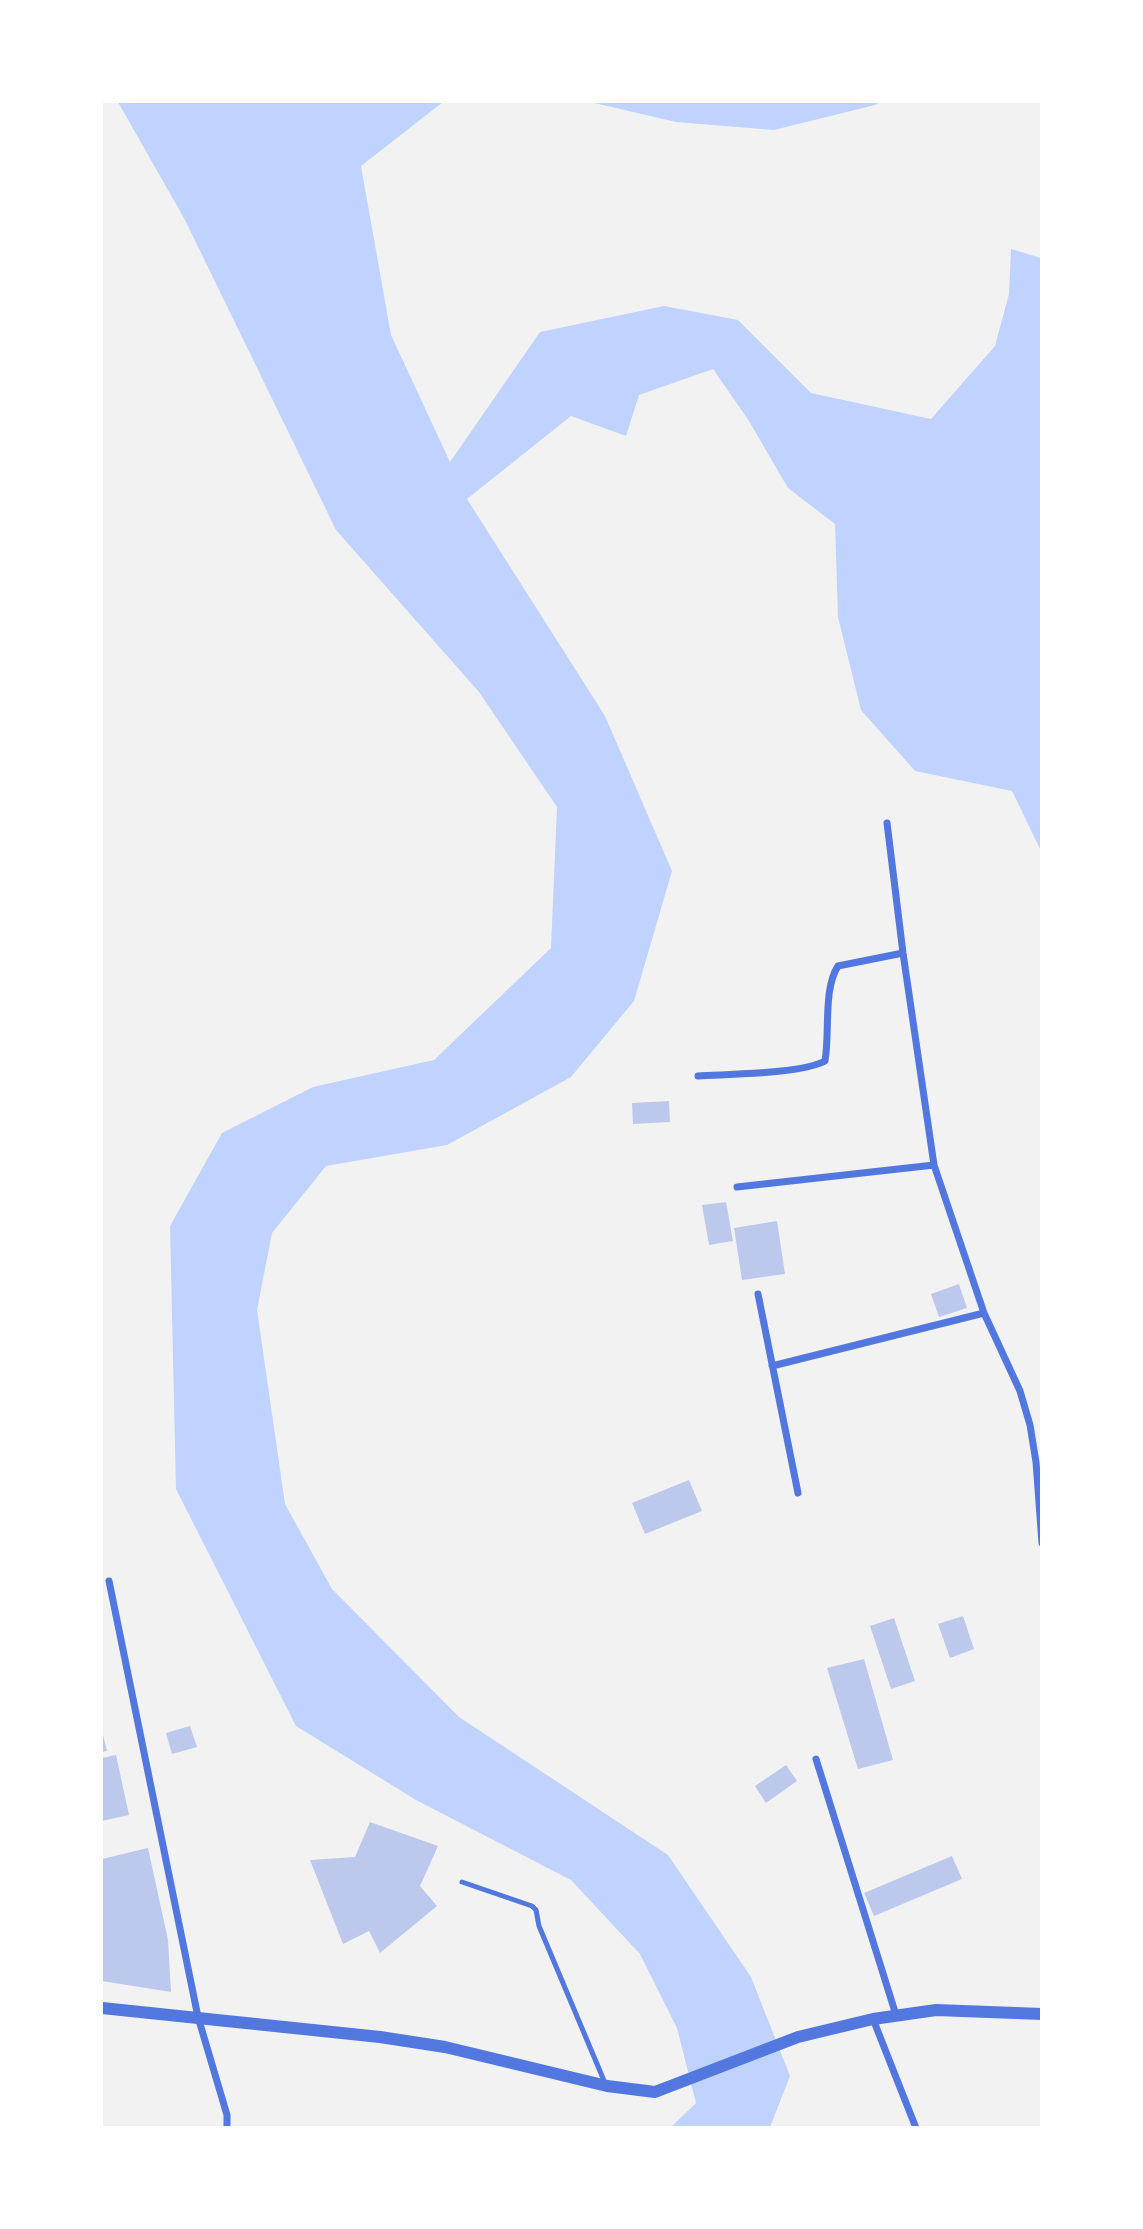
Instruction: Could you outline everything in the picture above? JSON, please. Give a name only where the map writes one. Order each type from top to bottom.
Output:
[{"type":"street","points":[[887,822],[934,1165],[984,1313],[1020,1391],[1030,1425],[1036,1462],[1041,1543]]},
{"type":"street","points":[[698,1076],[796,1069],[816,1065],[825,1060],[831,978],[838,966],[903,953]]},
{"type":"street","points":[[737,1187],[934,1165]]},
{"type":"street","points":[[758,1294],[798,1493]]},
{"type":"street","points":[[772,1366],[984,1313]]},
{"type":"street","points":[[109,1581],[198,2017],[227,2115],[227,2127]]},
{"type":"street","points":[[816,1759],[896,2015]]},
{"type":"street","points":[[102,2008],[380,2037],[445,2047],[607,2086],[654,2092],[798,2037],[873,2019],[936,2010],[1041,2014]]},
{"type":"street","points":[[873,2019],[916,2127]]},
{"type":"lane","points":[[462,1882],[532,1906],[536,1910],[539,1926],[607,2086]]},
{"type":"water","points":[[118,102],[443,102],[361,166],[391,335],[450,462],[540,332],[664,306],[738,320],[811,393],[931,419],[995,346],[1009,294],[1011,249],[1041,258],[1041,851],[1012,791],[915,771],[861,710],[838,617],[835,524],[788,488],[749,421],[713,369],[639,395],[626,436],[571,416],[467,499],[605,716],[672,871],[634,1001],[571,1077],[447,1145],[326,1166],[272,1233],[257,1310],[285,1504],[332,1589],[459,1717],[668,1855],[751,1977],[790,2076],[770,2127],[671,2127],[696,2103],[677,2028],[640,1954],[571,1880],[416,1800],[296,1726],[176,1489],[170,1226],[222,1133],[313,1087],[434,1060],[551,948],[557,807],[479,692],[336,530],[185,220]]},
{"type":"water","points":[[590,102],[881,102],[774,130],[676,122]]},
{"type":"building","points":[[669,1101],[670,1122],[633,1124],[632,1103]]},
{"type":"building","points":[[726,1202],[733,1241],[709,1245],[702,1205]]},
{"type":"building","points":[[777,1221],[785,1274],[742,1280],[734,1228]]},
{"type":"building","points":[[959,1284],[967,1308],[939,1317],[931,1294]]},
{"type":"building","points":[[689,1480],[702,1511],[645,1534],[632,1503]]},
{"type":"building","points":[[963,1616],[974,1649],[950,1658],[938,1624]]},
{"type":"building","points":[[894,1618],[915,1681],[891,1689],[870,1626]]},
{"type":"building","points":[[864,1659],[893,1760],[858,1769],[827,1668]]},
{"type":"building","points":[[190,1726],[197,1747],[172,1754],[166,1733]]},
{"type":"building","points":[[102,1731],[107,1751],[102,1752]]},
{"type":"building","points":[[116,1755],[129,1815],[102,1821],[102,1758]]},
{"type":"building","points":[[786,1765],[797,1781],[766,1803],[755,1786]]},
{"type":"building","points":[[370,1822],[438,1846],[420,1886],[437,1906],[380,1953],[369,1931],[343,1944],[310,1860],[355,1857]]},
{"type":"building","points":[[148,1848],[168,1940],[171,1992],[102,1981],[102,1859]]},
{"type":"building","points":[[952,1856],[962,1879],[874,1916],[864,1893]]}]
